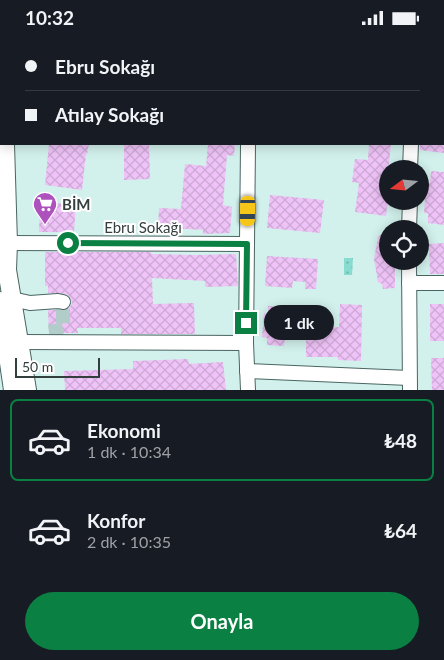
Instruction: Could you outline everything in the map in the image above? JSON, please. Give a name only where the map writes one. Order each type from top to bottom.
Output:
[{"type":"main road","points":[[5,145],[8,243],[6,299],[2,319],[13,390]]},
{"type":"main road","points":[[6,299],[28,342],[27,390]]},
{"type":"street","points":[[248,145],[246,343],[248,390]]},
{"type":"street","points":[[410,160],[411,145]]},
{"type":"street","name":"Ebru Sokağı","points":[[8,243],[247,244]]},
{"type":"street","points":[[247,371],[410,384],[409,270]]},
{"type":"street","points":[[409,283],[444,283]]},
{"type":"street","points":[[6,299],[30,303],[63,302]]},
{"type":"street","points":[[28,342],[48,332]]},
{"type":"street","points":[[28,342],[246,343]]},
{"type":"green space","points":[[344,258],[353,258],[352,275],[344,275]]},
{"type":"building","points":[[49,145],[89,145],[82,190],[45,185]]},
{"type":"building","points":[[124,145],[149,145],[150,179],[124,180]]},
{"type":"building","points":[[208,145],[235,145],[234,156],[227,155],[223,205],[232,207],[230,233],[203,234],[203,230],[158,227],[159,208],[181,209],[185,164],[206,166]]},
{"type":"building","points":[[369,145],[391,145],[389,160],[379,160],[379,210],[387,210],[386,216],[355,212],[359,183],[352,182],[355,159],[368,160]]},
{"type":"building","points":[[420,145],[444,145],[444,153],[420,150]]},
{"type":"building","points":[[431,171],[444,172],[444,225],[429,223],[428,213],[424,213],[424,210],[429,210]]},
{"type":"building","points":[[270,195],[324,200],[320,233],[267,228]]},
{"type":"building","points":[[76,203],[74,232],[39,232],[40,204]]},
{"type":"building","points":[[378,237],[379,270],[395,270],[395,288],[383,289],[382,284],[378,282],[374,259]]},
{"type":"building","points":[[444,243],[444,274],[430,274],[429,244]]},
{"type":"building","points":[[45,252],[236,254],[238,286],[205,287],[205,281],[152,278],[153,304],[194,303],[195,334],[121,334],[121,328],[77,328],[78,333],[49,333],[48,310],[65,310],[72,303],[69,296],[65,294],[48,293],[48,286],[45,286]]},
{"type":"building","points":[[267,256],[318,259],[316,289],[305,289],[305,282],[293,281],[292,288],[265,286]]},
{"type":"building","points":[[340,304],[362,305],[361,361],[338,360],[338,357],[306,357],[306,328],[339,327]]},
{"type":"building","points":[[430,304],[444,304],[444,341],[430,341]]},
{"type":"building","points":[[268,306],[287,307],[286,315],[290,315],[289,339],[285,339],[284,346],[267,345],[267,338],[262,337],[264,313],[268,314]]},
{"type":"building","points":[[431,358],[444,358],[444,390],[432,390]]},
{"type":"building","points":[[188,359],[189,364],[223,362],[226,390],[65,390],[64,371],[133,369],[133,361]]},
{"type":"tunnel","points":[[49,332],[63,330],[63,302]]},
{"type":"place","name":"BİM","points":[[45,225]]},
{"type":"route","points":[[68,243],[247,244],[246,323]]}]
